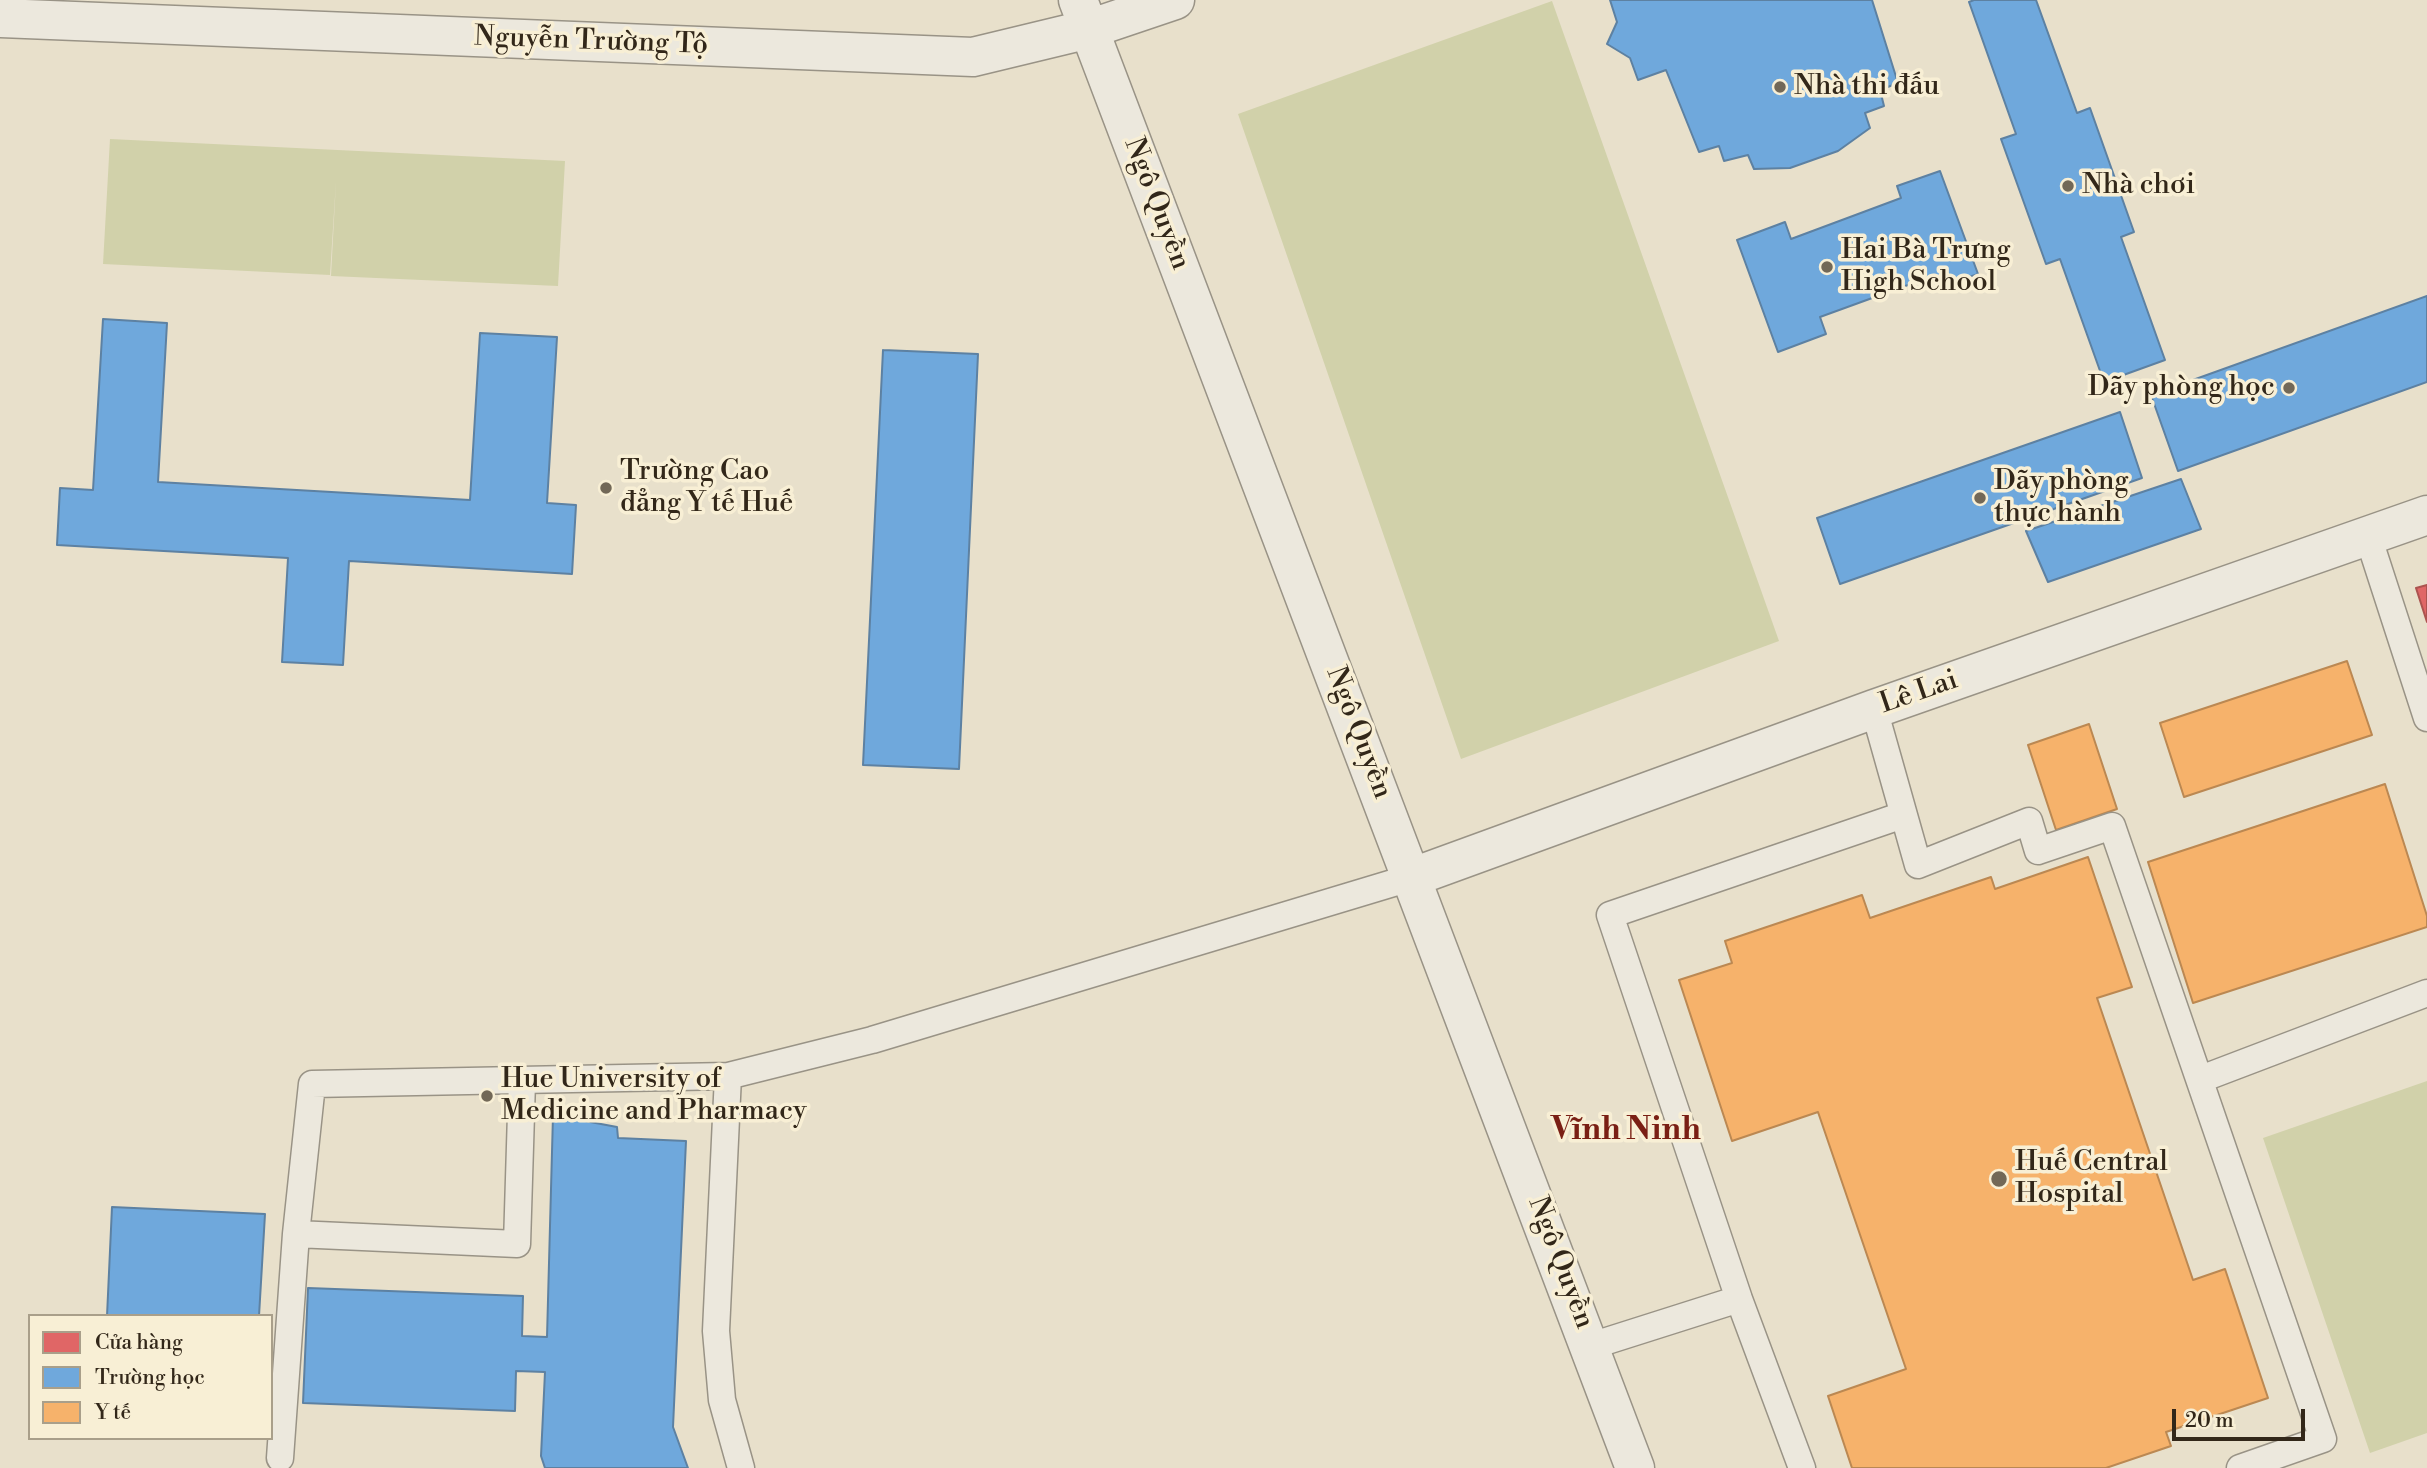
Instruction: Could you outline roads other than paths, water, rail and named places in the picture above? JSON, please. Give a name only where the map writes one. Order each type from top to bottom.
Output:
[{"type":"street","name":"Nguyễn Trường Tộ","points":[[0,18],[973,57],[1084,14],[1175,0]]},
{"type":"street","name":"Ngô Quyền","points":[[1084,14],[1635,1468]]},
{"type":"street","name":"Lê Lai","points":[[1413,877],[1874,709],[2427,515]]},
{"type":"lane","points":[[2368,536],[2427,718]]},
{"type":"lane","points":[[1874,709],[1918,865],[2029,821],[2038,850],[2112,826],[2323,1439],[2240,1468]]},
{"type":"lane","points":[[1802,1468],[1739,1299],[1610,915],[1903,815]]},
{"type":"lane","points":[[280,1458],[296,1234],[312,1084],[728,1076],[886,1036],[1413,877]]},
{"type":"lane","points":[[2201,1079],[2427,993]]},
{"type":"lane","points":[[728,1076],[716,1331],[722,1400],[741,1468]]},
{"type":"lane","points":[[296,1234],[517,1244],[522,1081]]},
{"type":"lane","points":[[1591,1346],[1739,1299]]},
{"type":"place","name":"Nhà thi đấu","points":[[1780,87]]},
{"type":"place","name":"Nhà chơi","points":[[2068,186]]},
{"type":"place","name":"Hai Bà Trưng High School","points":[[1827,267]]},
{"type":"place","name":"Dãy phòng học","points":[[2289,388]]},
{"type":"place","name":"Trường Cao đẳng Y tế Huế","points":[[606,488]]},
{"type":"place","name":"Dãy phòng thực hành","points":[[1980,498]]},
{"type":"place","name":"Hue University of Medicine and Pharmacy","points":[[487,1096]]},
{"type":"place","name":"Huế Central Hospital","points":[[1999,1179]]},
{"type":"district","name":"Vĩnh Ninh","points":[[1626,1131]]}]
